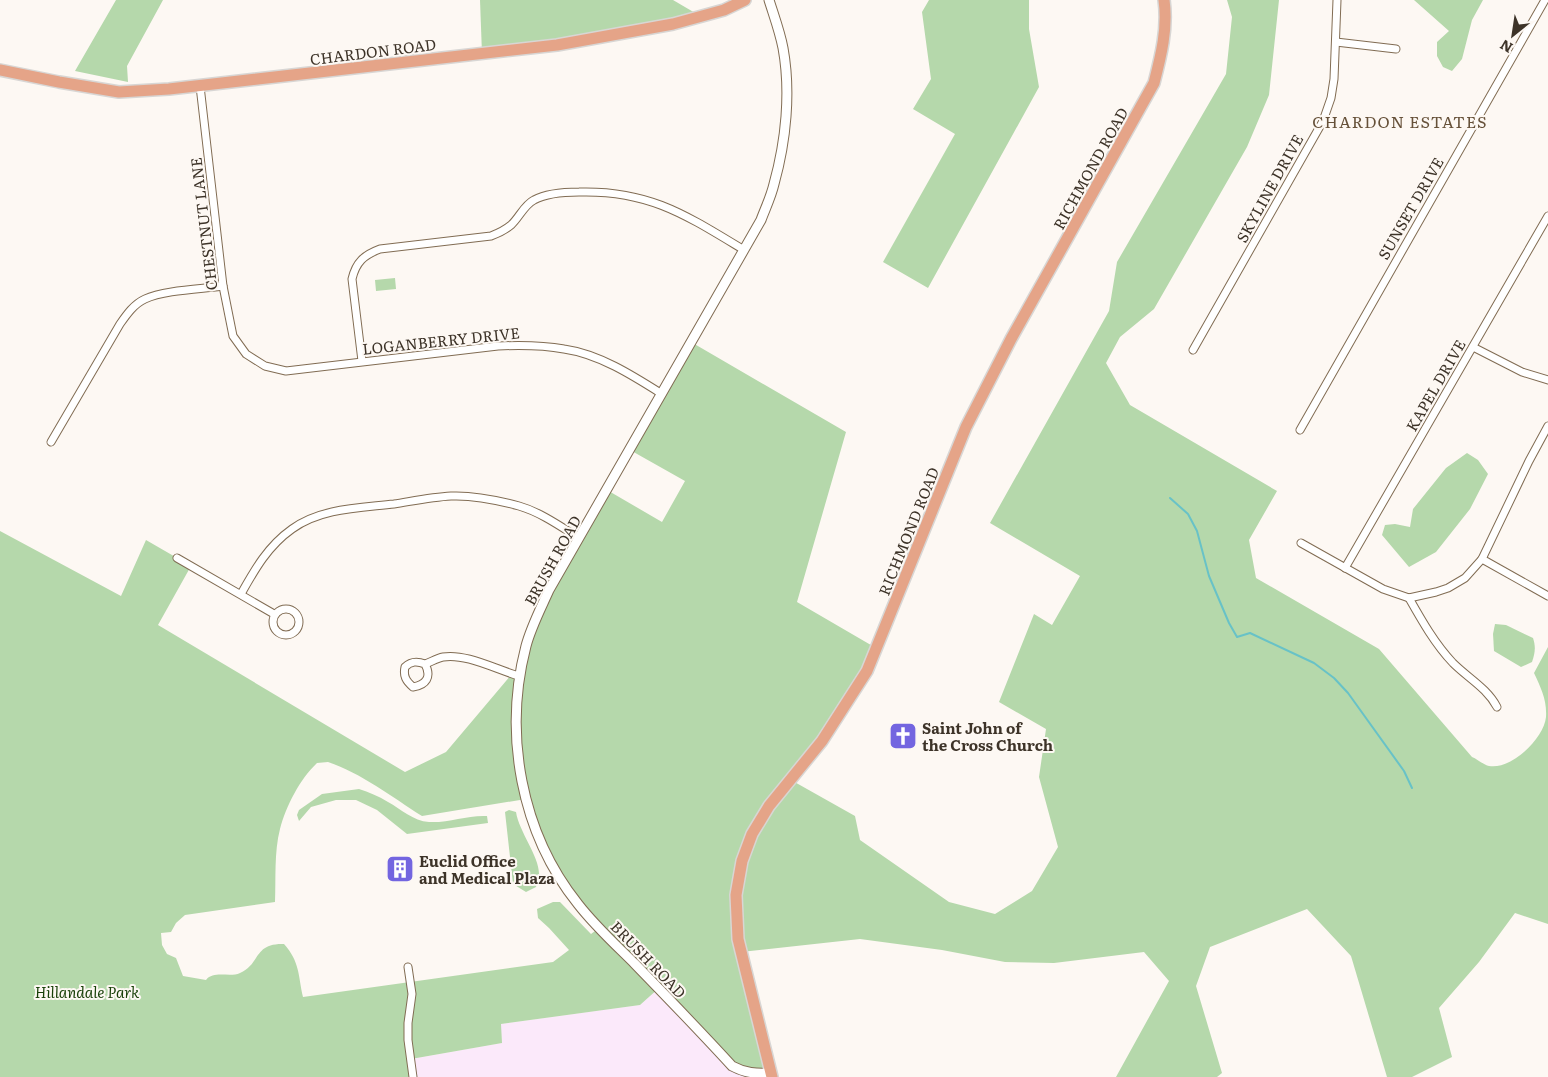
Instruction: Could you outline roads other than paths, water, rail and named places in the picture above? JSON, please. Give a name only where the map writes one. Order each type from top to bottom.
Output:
[{"type":"main road","name":"CHARDON ROAD","points":[[0,70],[119,92],[148,91],[557,45],[688,21],[724,10],[745,0]]},
{"type":"main road","name":"RICHMOND ROAD","points":[[771,1075],[738,939],[736,895],[742,861],[752,834],[768,806],[822,741],[867,671],[966,427],[1011,339],[1154,83],[1162,52],[1166,13],[1164,0]]},
{"type":"street","name":"BRUSH ROAD","points":[[769,0],[783,46],[787,76],[783,140],[774,185],[761,220],[549,590],[526,644],[519,676],[516,744],[519,769],[526,799],[548,860],[577,904],[732,1066],[756,1074],[771,1075]]},
{"type":"street","name":"SKYLINE DRIVE","points":[[1193,350],[1323,121],[1331,98],[1336,42],[1337,0]]},
{"type":"street","name":"SUNSET DRIVE","points":[[1300,430],[1545,0]]},
{"type":"street","points":[[1336,42],[1396,50]]},
{"type":"street","name":"CHESTNUT LANE","points":[[200,86],[223,286],[233,336],[246,354]]},
{"type":"street","points":[[362,361],[352,279],[354,268],[361,259],[380,249],[491,236],[504,231],[533,200],[546,196],[558,193],[596,192],[623,194],[652,201],[681,213],[744,250]]},
{"type":"street","name":"KAPEL DRIVE","points":[[1345,568],[1548,216]]},
{"type":"street","points":[[51,442],[130,310],[145,299],[164,294],[223,286]]},
{"type":"street","name":"LOGANBERRY DRIVE","points":[[246,354],[265,366],[286,371],[498,346],[531,345],[565,349],[593,357],[625,371],[662,394]]},
{"type":"street","points":[[1473,346],[1522,372],[1548,380]]},
{"type":"street","points":[[1301,542],[1383,589],[1409,598],[1448,588],[1465,578],[1482,559],[1548,426]]},
{"type":"street","points":[[240,594],[264,556],[292,528],[313,517],[333,512],[452,496],[484,498],[520,506],[541,515],[579,538]]},
{"type":"street","points":[[177,558],[274,614]]},
{"type":"street","points":[[1482,559],[1548,596]]},
{"type":"street","points":[[1409,598],[1426,628],[1453,662],[1492,696],[1497,707]]},
{"type":"street","points":[[425,664],[441,657],[462,658],[519,676]]},
{"type":"street","points":[[408,967],[412,994],[408,1040],[414,1077]]},
{"type":"waterway","points":[[1170,498],[1188,514],[1197,531],[1209,576],[1237,637],[1250,633],[1314,663],[1334,678],[1348,693],[1404,771],[1412,788]]},
{"type":"place","name":"Saint John of the Cross Church","points":[[903,736]]},
{"type":"place","name":"Euclid Office and Medical Plaza","points":[[400,869]]},
{"type":"district","name":"CHARDON ESTATES","points":[[1400,121]]},
{"type":"park label","name":"Hillandale Park","points":[[87,991]]}]
